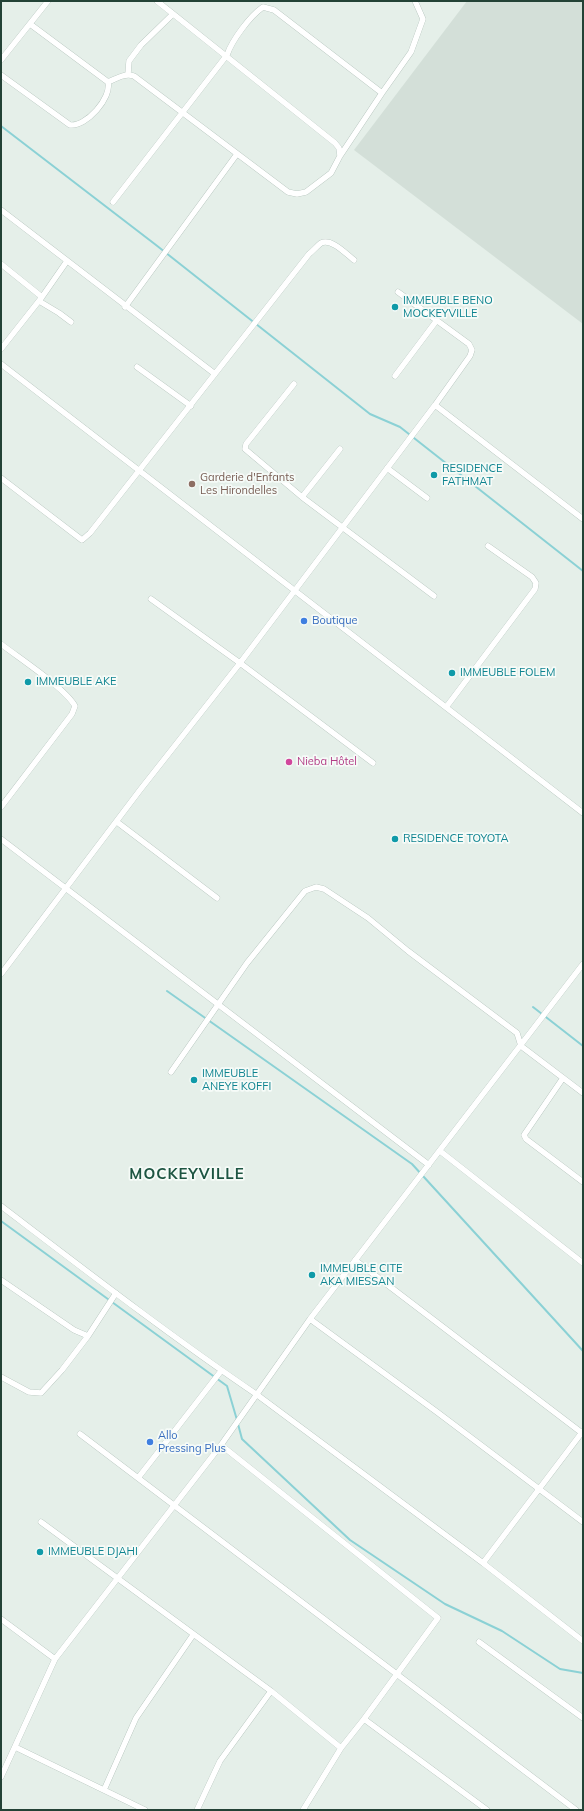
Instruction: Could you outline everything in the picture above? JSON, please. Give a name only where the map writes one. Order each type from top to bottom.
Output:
[{"type":"street","points":[[1,60],[48,1]]},
{"type":"street","points":[[157,1],[335,143],[339,148],[340,156]]},
{"type":"street","points":[[128,74],[182,111],[288,192],[297,194],[306,192],[331,173],[340,156],[411,52],[423,19],[415,1]]},
{"type":"street","points":[[113,202],[226,56],[230,47],[256,12],[263,7],[274,10],[382,93]]},
{"type":"street","points":[[128,74],[129,61],[141,44],[173,14]]},
{"type":"street","points":[[30,24],[108,82]]},
{"type":"street","points":[[108,82],[128,74]]},
{"type":"street","points":[[1,75],[65,122],[75,126],[90,117],[100,106],[108,92],[108,82]]},
{"type":"street","points":[[125,307],[237,154]]},
{"type":"street","points":[[1,210],[125,307],[215,374]]},
{"type":"street","points":[[1,478],[82,540],[90,534],[309,254],[321,243],[328,242],[336,246],[354,260]]},
{"type":"street","points":[[1,349],[68,261]]},
{"type":"street","points":[[1,264],[40,299],[70,322]]},
{"type":"street","points":[[1,974],[240,663],[435,405],[464,364],[472,350],[470,344],[398,292]]},
{"type":"street","points":[[395,376],[437,320]]},
{"type":"street","points":[[1,364],[583,812]]},
{"type":"street","points":[[137,367],[191,406]]},
{"type":"street","points":[[294,384],[246,444],[245,449],[302,497],[434,596]]},
{"type":"street","points":[[435,405],[583,519]]},
{"type":"street","points":[[302,497],[340,449]]},
{"type":"street","points":[[387,468],[427,498]]},
{"type":"street","points":[[447,706],[535,589],[536,583],[532,577],[488,546]]},
{"type":"street","points":[[151,599],[240,663],[373,763]]},
{"type":"street","points":[[1,644],[51,683],[72,701],[75,706],[72,714],[1,807]]},
{"type":"street","points":[[117,822],[217,898]]},
{"type":"street","points":[[1,839],[429,1165]]},
{"type":"street","points":[[171,1072],[247,963],[305,891],[316,886],[324,889],[368,918],[408,951],[517,1034],[521,1046],[583,1093]]},
{"type":"street","points":[[1,1777],[55,1659],[220,1445],[355,1260],[583,964]]},
{"type":"street","points":[[564,1078],[524,1135],[526,1139],[583,1182]]},
{"type":"street","points":[[440,1151],[583,1263]]},
{"type":"street","points":[[1,1206],[221,1371],[256,1394],[483,1563],[583,1641]]},
{"type":"street","points":[[355,1260],[582,1432],[483,1563]]},
{"type":"street","points":[[1,1280],[74,1330],[88,1336]]},
{"type":"street","points":[[1,1377],[29,1392],[41,1393],[88,1336],[116,1293]]},
{"type":"street","points":[[310,1320],[583,1522]]},
{"type":"street","points":[[138,1478],[221,1371]]},
{"type":"street","points":[[80,1434],[576,1810]]},
{"type":"street","points":[[220,1445],[438,1618],[341,1748],[303,1810]]},
{"type":"street","points":[[41,1522],[270,1691],[341,1748]]},
{"type":"street","points":[[1,1619],[55,1659]]},
{"type":"street","points":[[104,1790],[136,1718],[193,1634]]},
{"type":"street","points":[[479,1642],[583,1718]]},
{"type":"street","points":[[197,1810],[220,1760],[270,1691]]},
{"type":"street","points":[[364,1719],[487,1810]]},
{"type":"street","points":[[15,1747],[145,1810]]},
{"type":"shaded area","points":[[467,1],[583,1],[583,324],[354,150]]},
{"type":"waterway","points":[[1,126],[156,245],[370,414],[400,427],[583,571]]},
{"type":"waterway","points":[[167,991],[412,1164],[583,1351]]},
{"type":"waterway","points":[[533,1007],[583,1046]]},
{"type":"waterway","points":[[1,1221],[227,1386],[237,1420]]},
{"type":"waterway","points":[[238,1424],[242,1439],[350,1540],[445,1604],[502,1631],[560,1669],[583,1673]]},
{"type":"place","name":"IMMEUBLE BENO MOCKEYVILLE","points":[[395,307]]},
{"type":"place","name":"RESIDENCE FATHMAT","points":[[434,475]]},
{"type":"place","name":"Garderie d'Enfants Les Hirondelles","points":[[192,484]]},
{"type":"place","name":"Boutique","points":[[304,621]]},
{"type":"place","name":"IMMEUBLE FOLEM","points":[[452,673]]},
{"type":"place","name":"IMMEUBLE AKE","points":[[28,682]]},
{"type":"place","name":"Nieba Hôtel","points":[[289,762]]},
{"type":"place","name":"RESIDENCE TOYOTA","points":[[395,839]]},
{"type":"place","name":"IMMEUBLE ANEYE KOFFI","points":[[194,1080]]},
{"type":"place","name":"IMMEUBLE CITE AKA MIESSAN","points":[[312,1275]]},
{"type":"place","name":"Allo Pressing Plus","points":[[150,1442]]},
{"type":"place","name":"IMMEUBLE DJAHI","points":[[40,1552]]},
{"type":"district","name":"MOCKEYVILLE","points":[[187,1174]]}]
